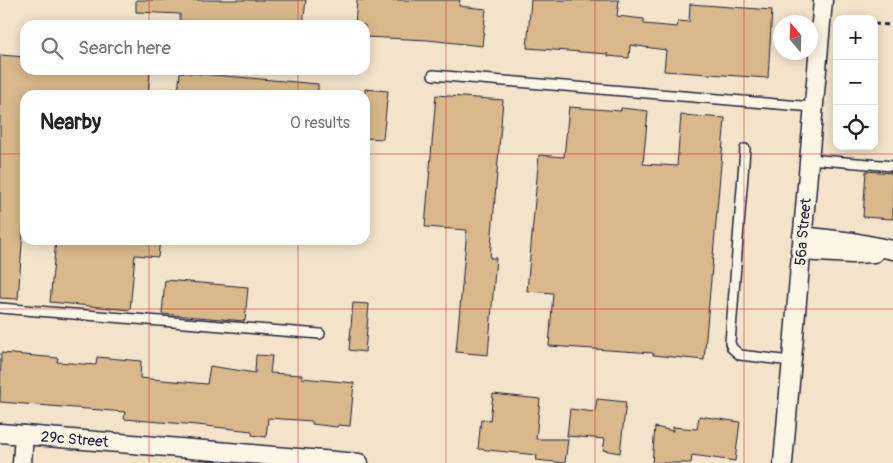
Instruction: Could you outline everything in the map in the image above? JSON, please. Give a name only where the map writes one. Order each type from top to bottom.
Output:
[{"type":"street","name":"56a Street","points":[[783,463],[823,0]]},
{"type":"street","points":[[801,244],[852,254],[892,250]]},
{"type":"street","name":"29c Street","points":[[0,433],[358,463]]},
{"type":"street","points":[[22,463],[24,435]]},
{"type":"lane","points":[[433,75],[813,107]]},
{"type":"lane","points":[[745,149],[730,343],[740,356],[791,362]]},
{"type":"lane","points":[[809,159],[893,166]]},
{"type":"lane","points":[[0,308],[320,334]]},
{"type":"path","points":[[878,24],[893,26]]},
{"type":"building","points":[[136,0],[306,0],[304,20],[180,20],[180,14],[136,12]]},
{"type":"building","points":[[357,0],[460,0],[459,6],[486,9],[482,46],[428,40],[370,37],[370,20],[355,20]]},
{"type":"building","points":[[531,0],[619,0],[617,16],[644,19],[644,24],[677,27],[678,21],[689,22],[690,4],[772,10],[768,78],[664,71],[666,50],[630,45],[629,58],[608,56],[608,54],[527,48]]},
{"type":"building","points":[[0,55],[20,57],[20,75],[150,75],[148,90],[20,90],[20,245],[22,245],[18,299],[0,298]]},
{"type":"building","points":[[180,75],[214,75],[318,84],[318,90],[178,90]]},
{"type":"building","points":[[365,89],[388,91],[383,139],[370,138],[370,90]]},
{"type":"building","points":[[436,95],[503,100],[490,258],[496,258],[488,355],[456,352],[467,230],[425,227]]},
{"type":"building","points":[[569,107],[621,111],[621,108],[648,111],[643,164],[677,166],[681,115],[725,118],[704,360],[653,355],[653,353],[549,346],[553,293],[527,291],[539,155],[564,157]]},
{"type":"building","points":[[866,171],[893,173],[893,219],[863,217]]},
{"type":"building","points":[[56,245],[159,245],[158,257],[135,255],[130,310],[50,302]]},
{"type":"building","points":[[165,280],[248,287],[245,321],[162,314]]},
{"type":"building","points":[[353,303],[369,304],[365,352],[349,350]]},
{"type":"building","points":[[1,353],[58,358],[57,362],[96,365],[97,357],[141,361],[140,378],[207,384],[210,366],[255,373],[256,355],[272,356],[270,373],[302,375],[302,378],[354,383],[350,426],[338,425],[337,427],[312,424],[312,421],[268,418],[266,437],[252,435],[252,431],[124,419],[125,412],[0,402]]},
{"type":"building","points":[[493,394],[540,399],[536,439],[568,439],[565,463],[536,460],[537,455],[478,449],[481,419],[490,421]]},
{"type":"building","points":[[597,399],[626,402],[620,453],[603,450],[605,439],[567,436],[570,409],[595,412]]},
{"type":"building","points":[[699,416],[740,422],[735,461],[692,455],[691,463],[652,463],[655,427],[673,431],[673,427],[697,429]]}]
